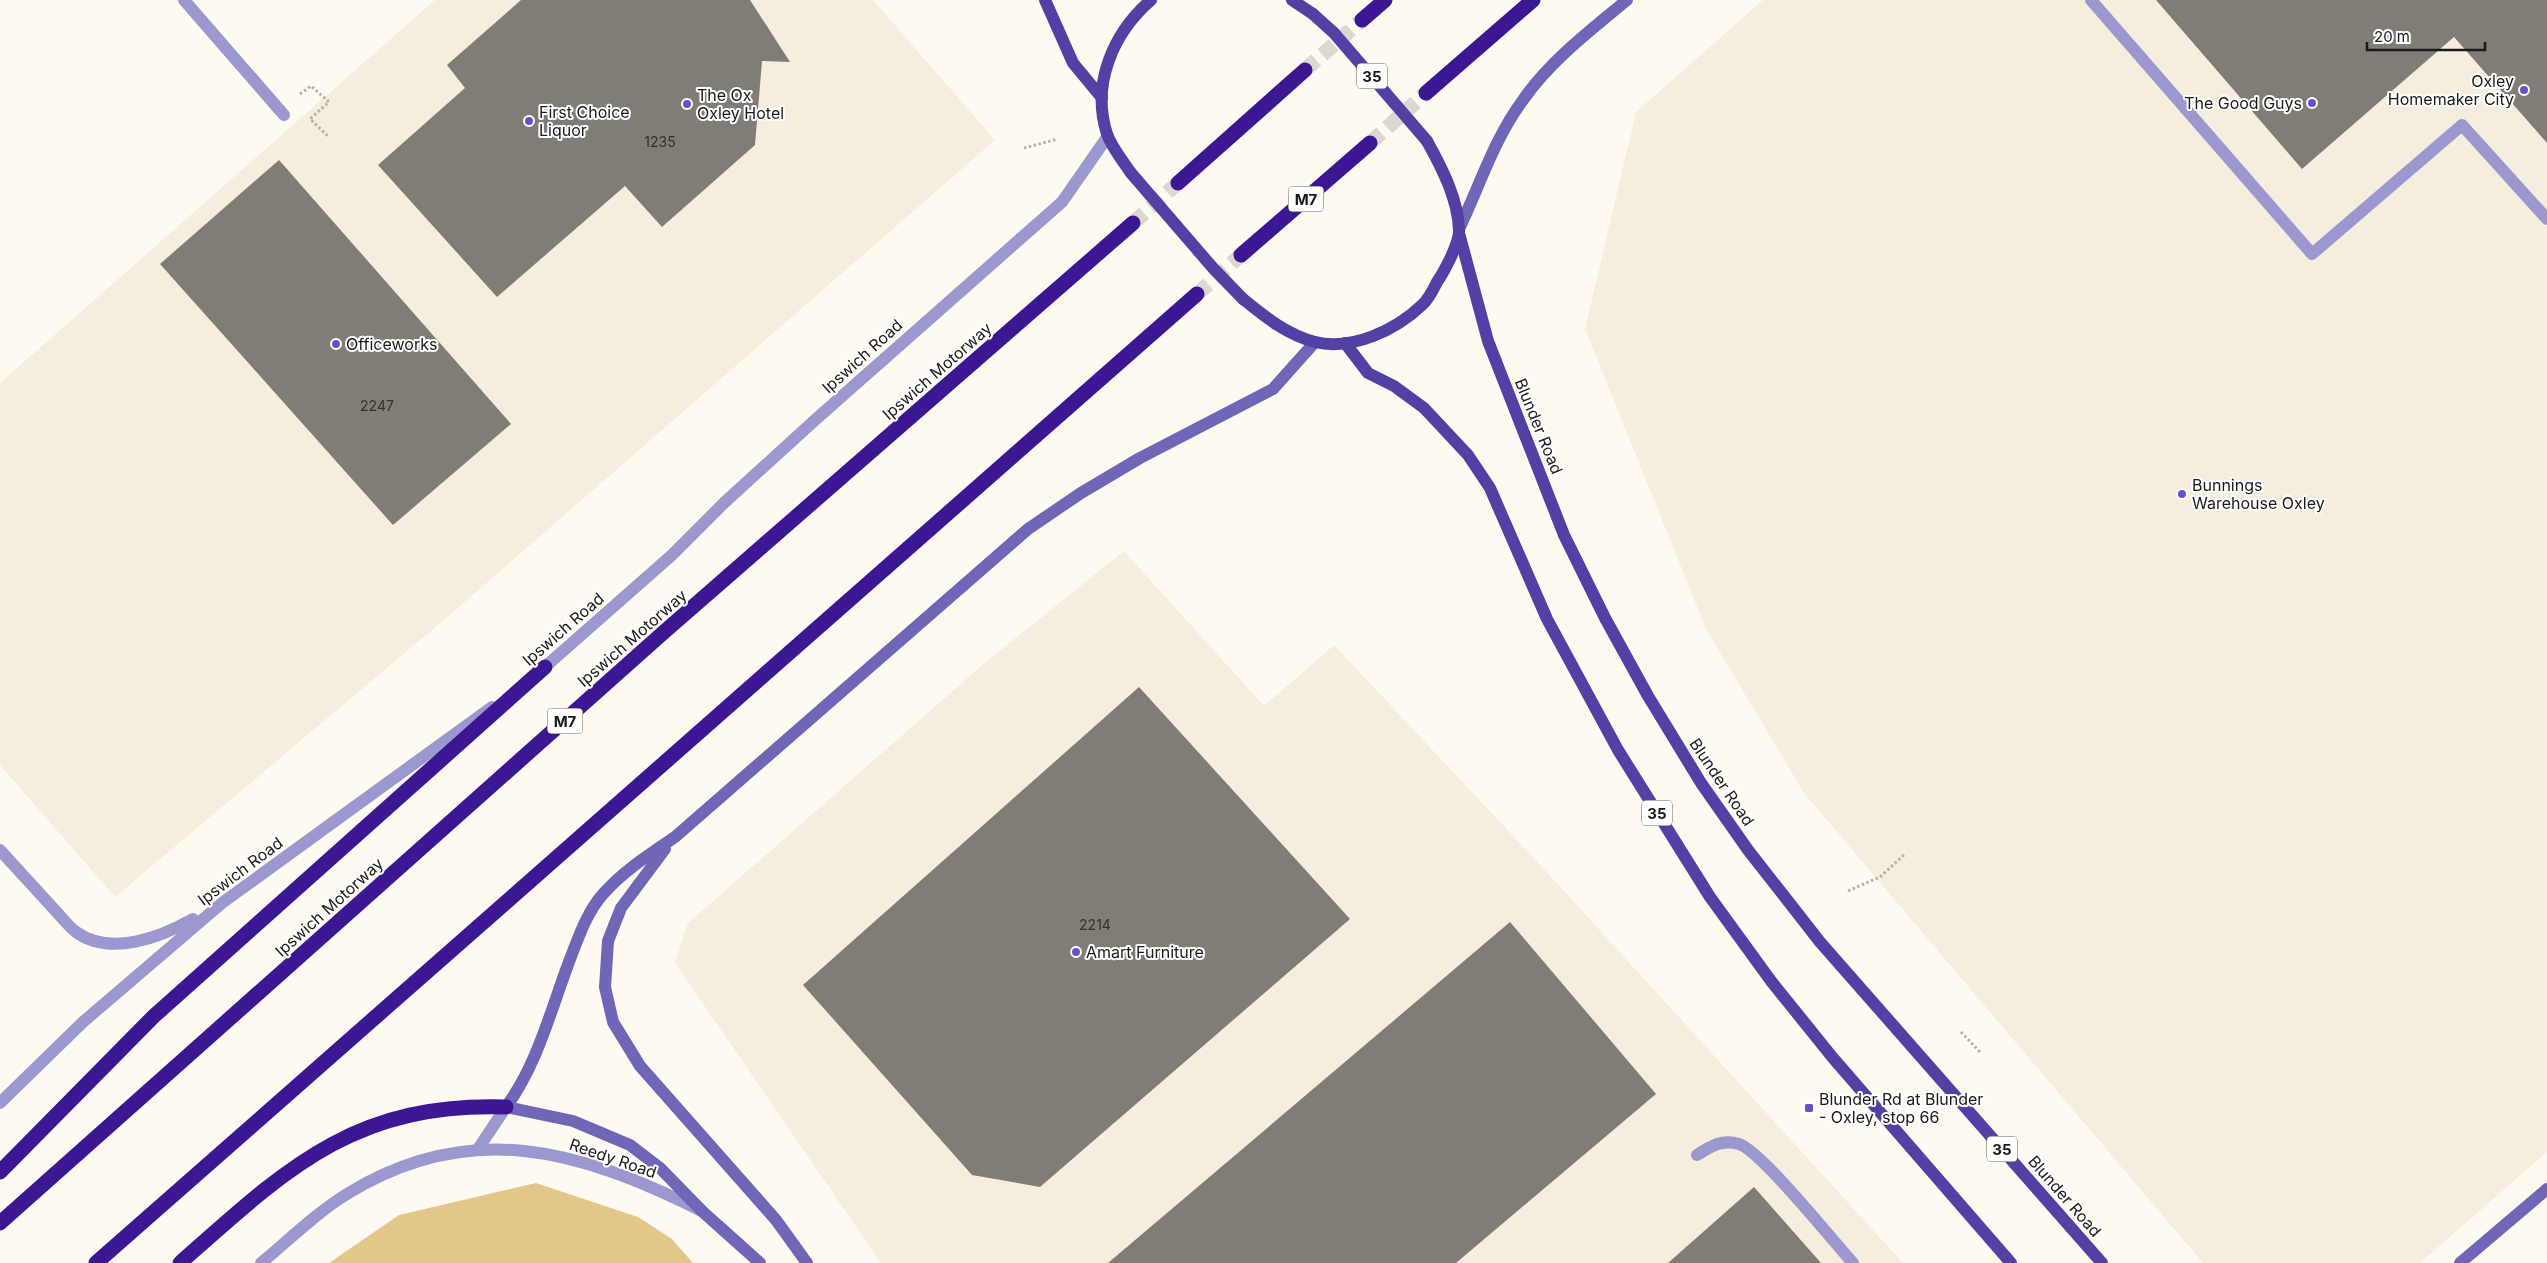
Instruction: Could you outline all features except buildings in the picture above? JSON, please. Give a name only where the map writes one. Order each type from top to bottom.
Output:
[{"type":"highway","points":[[1362,20],[1384,0]]},
{"type":"highway","points":[[1426,93],[1533,0]]},
{"type":"highway","points":[[1178,183],[1305,70]]},
{"type":"highway","name":"M7","points":[[1242,254],[1370,143]]},
{"type":"highway","name":"Ipswich Motorway","points":[[0,1223],[664,632],[1134,223]]},
{"type":"highway","points":[[96,1263],[1197,294]]},
{"type":"highway","points":[[0,1172],[154,1016],[545,667]]},
{"type":"highway","points":[[180,1263],[263,1189],[335,1141],[370,1126],[410,1115],[465,1107],[506,1107]]},
{"type":"main road","points":[[1045,0],[1073,63],[1102,98]]},
{"type":"main road","points":[[1151,0],[1132,16],[1117,40],[1106,64],[1102,98],[1108,136],[1131,174],[1213,268],[1243,299],[1268,319],[1292,333],[1315,342],[1345,343],[1376,334],[1396,324],[1424,303],[1444,272],[1488,160],[1523,99],[1577,42],[1627,0]]},
{"type":"main road","name":"35","points":[[1292,0],[1313,14],[1334,33],[1427,141],[1447,181],[1459,231]]},
{"type":"main road","name":"Blunder Road","points":[[1459,231],[1488,341],[1564,535],[1605,618],[1648,696],[1701,783],[1748,850],[1820,942],[2102,1263]]},
{"type":"main road","points":[[506,1107],[534,1058],[575,945],[593,907],[617,880],[674,837],[1028,529],[1080,493],[1140,458],[1273,389],[1315,342]]},
{"type":"main road","name":"35","points":[[1345,343],[1368,373],[1394,386],[1424,408],[1468,455],[1490,488],[1547,618],[1618,750],[1710,897],[1771,981],[1833,1058],[2012,1263]]},
{"type":"main road","points":[[674,837],[633,890],[621,908],[611,931],[606,952],[604,976],[613,1022],[640,1066],[776,1220],[807,1263]]},
{"type":"main road","name":"Reedy Road","points":[[506,1107],[573,1121],[630,1145],[660,1168],[703,1212],[760,1263]]},
{"type":"main road","points":[[2460,1263],[2547,1189]]},
{"type":"street","points":[[184,0],[284,115]]},
{"type":"street","points":[[2091,0],[2312,254],[2462,125],[2547,219]]},
{"type":"street","name":"Ipswich Road","points":[[0,1103],[83,1022],[222,903],[545,667],[672,555],[746,483],[822,414],[1062,202],[1108,136]]},
{"type":"street","points":[[0,850],[76,932],[96,942],[110,944],[134,942],[167,932],[222,903]]},
{"type":"street","points":[[261,1263],[330,1206],[363,1185],[416,1162],[478,1149],[506,1107]]},
{"type":"street","points":[[1697,1155],[1718,1142],[1740,1144],[1760,1158],[1853,1263]]},
{"type":"street","name":"Reedy Road","points":[[478,1149],[516,1150],[581,1162],[626,1176],[703,1212]]},
{"type":"path","points":[[1024,148],[1058,139]]},
{"type":"path","points":[[1848,891],[1880,877],[1905,854]]},
{"type":"path","points":[[1961,1032],[1980,1052]]},
{"type":"shaded area","points":[[435,0],[873,0],[995,140],[445,619],[115,897],[0,765],[0,383]]},
{"type":"shaded area","points":[[1763,0],[2547,0],[2547,1152],[2420,1263],[2203,1263],[1804,793],[1707,631],[1585,329],[1636,112]]},
{"type":"shaded area","points":[[1124,551],[1264,706],[1334,645],[1543,868],[1903,1263],[881,1263],[675,963],[688,923],[987,661]]},
{"type":"shaded area","points":[[536,1183],[638,1217],[672,1239],[693,1263],[329,1263],[399,1215]]},
{"type":"tunnel","points":[[1305,70],[1362,20]]},
{"type":"tunnel","points":[[1370,143],[1426,93]]},
{"type":"tunnel","points":[[1133,223],[1178,183]]},
{"type":"tunnel","points":[[1197,294],[1241,255]]},
{"type":"place","name":"Oxley Homemaker City","points":[[2524,90]]},
{"type":"place","name":"The Good Guys","points":[[2312,103]]},
{"type":"place","name":"The Ox Oxley Hotel","points":[[687,104]]},
{"type":"place","name":"First Choice Liquor","points":[[529,121]]},
{"type":"place","name":"Officeworks","points":[[336,344]]},
{"type":"place","name":"Bunnings Warehouse Oxley","points":[[2182,494]]},
{"type":"place","name":"Amart Furniture","points":[[1076,952]]},
{"type":"place","name":"Blunder Rd at Blunder - Oxley, stop 66","points":[[1809,1108]]}]
